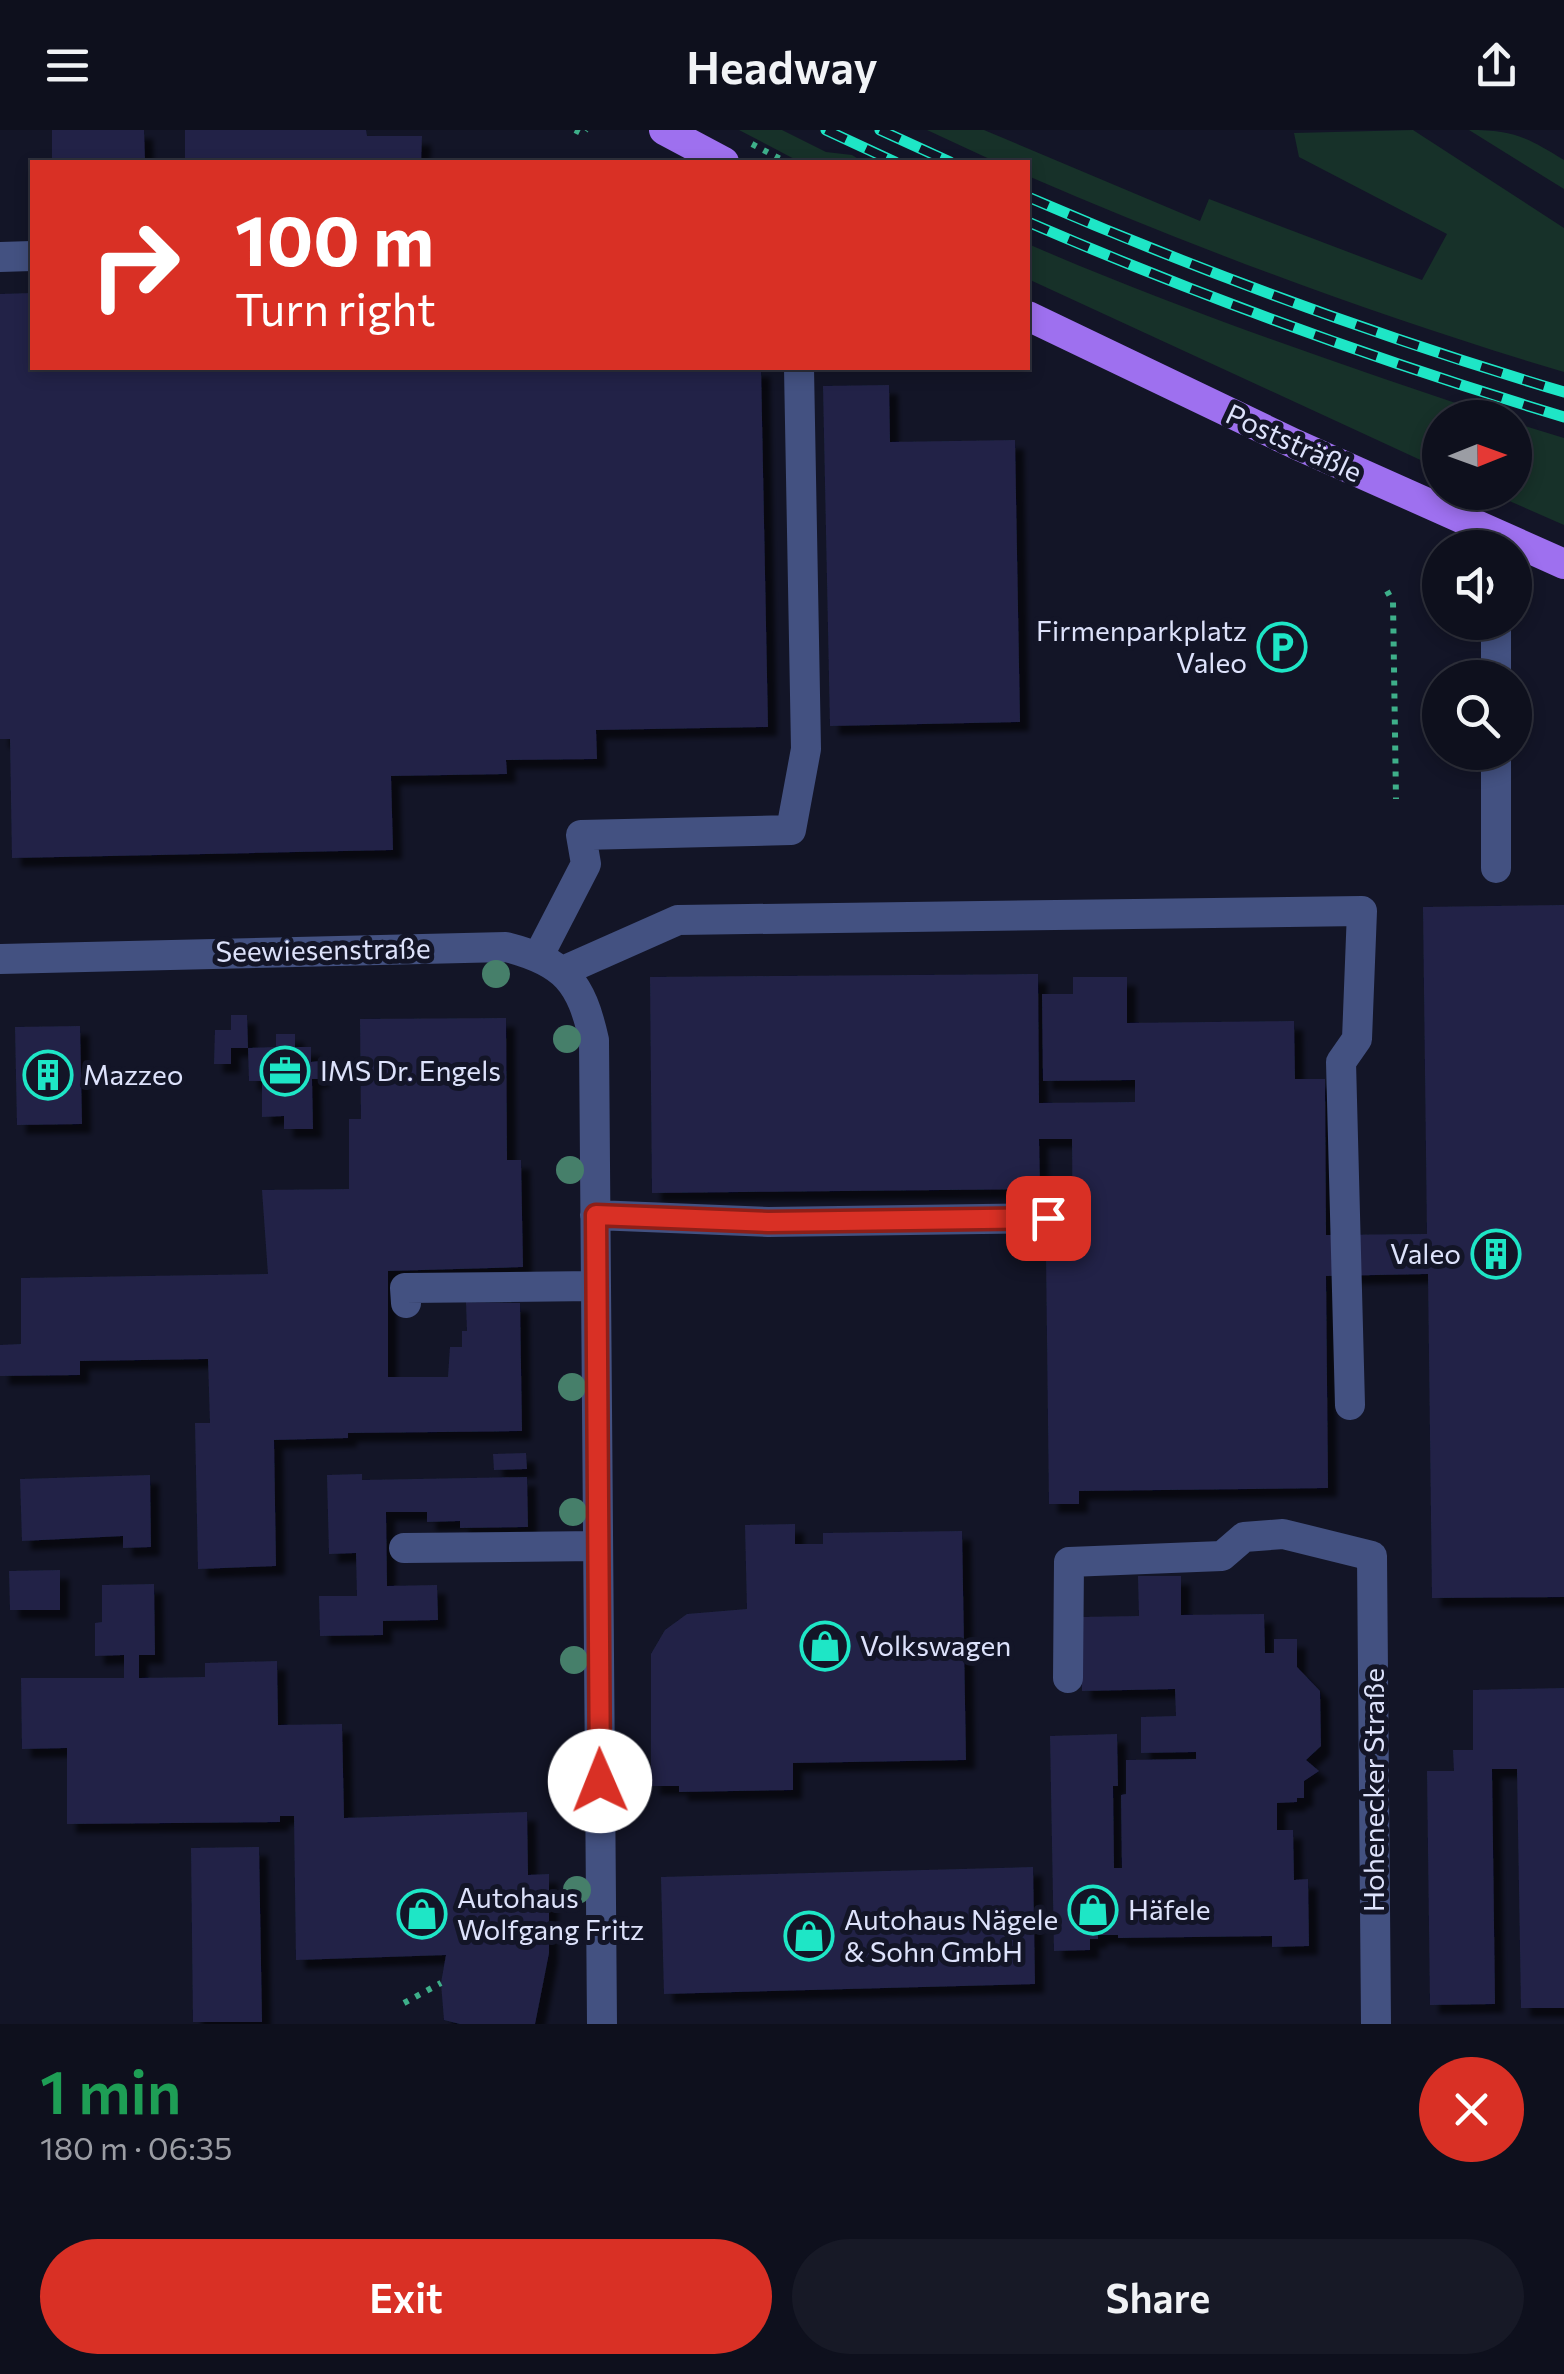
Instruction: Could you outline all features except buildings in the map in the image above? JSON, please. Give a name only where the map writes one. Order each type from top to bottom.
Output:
[{"type":"main road","points":[[664,130],[720,160]]},
{"type":"main road","name":"Poststräßle","points":[[1030,317],[1473,530]]},
{"type":"main road","name":"Poststräßle","points":[[1532,553],[1564,564]]},
{"type":"street","points":[[0,257],[30,256]]},
{"type":"street","points":[[551,963],[586,864],[581,834],[791,830],[806,749],[800,370]]},
{"type":"street","points":[[1496,770],[1496,868]]},
{"type":"street","points":[[551,963],[678,920],[1362,911],[1357,1039],[1341,1062],[1350,1405]]},
{"type":"street","name":"Seewiesenstraße","points":[[0,959],[506,948],[551,963]]},
{"type":"street","points":[[551,963],[586,1004],[594,1040],[602,2024]]},
{"type":"street","points":[[596,1215],[768,1222],[1048,1218]]},
{"type":"street","points":[[406,1303],[406,1288],[596,1286]]},
{"type":"street","name":"Hohenecker Straße","points":[[1068,1678],[1069,1562],[1222,1556],[1244,1537],[1282,1534],[1372,1556],[1376,2024]]},
{"type":"street","points":[[404,1548],[598,1546]]},
{"type":"path","points":[[575,130],[584,134],[586,130]]},
{"type":"path","points":[[1387,591],[1393,602],[1396,799]]},
{"type":"path","points":[[404,2004],[441,1983]]},
{"type":"green space","points":[[739,130],[782,130],[826,152],[852,155],[860,160],[796,160]]},
{"type":"green space","points":[[927,130],[984,130],[1200,221],[1209,199],[1422,280],[1447,234],[1299,157],[1294,133],[1413,130],[1564,228],[1564,372],[1360,306],[1160,231],[1030,177],[1030,160],[992,160]]},
{"type":"green space","points":[[1469,130],[1519,136],[1564,160],[1564,189]]},
{"type":"green space","points":[[1030,245],[1202,314],[1448,400],[1422,400],[1422,461],[1030,280]]},
{"type":"green space","points":[[1532,428],[1564,438],[1564,525],[1530,510]]},
{"type":"railway","points":[[826,130],[891,160]]},
{"type":"railway","points":[[880,130],[946,160]]},
{"type":"railway","points":[[1030,198],[1293,302],[1564,392]]},
{"type":"railway","points":[[1030,223],[1293,327],[1564,417]]},
{"type":"place","name":"Firmenparkplatz Valeo","points":[[1282,647]]},
{"type":"place","name":"IMS Dr. Engels","points":[[285,1071]]},
{"type":"place","name":"Mazzeo","points":[[48,1075]]},
{"type":"place","name":"Valeo","points":[[1496,1254]]},
{"type":"place","name":"Volkswagen","points":[[825,1646]]},
{"type":"place","name":"Häfele","points":[[1093,1910]]},
{"type":"place","name":"Autohaus Wolfgang Fritz","points":[[422,1914]]},
{"type":"place","name":"Autohaus Nägele & Sohn GmbH","points":[[809,1936]]},
{"type":"route","points":[[600,1781],[596,1215],[768,1222],[1048,1218]]}]
